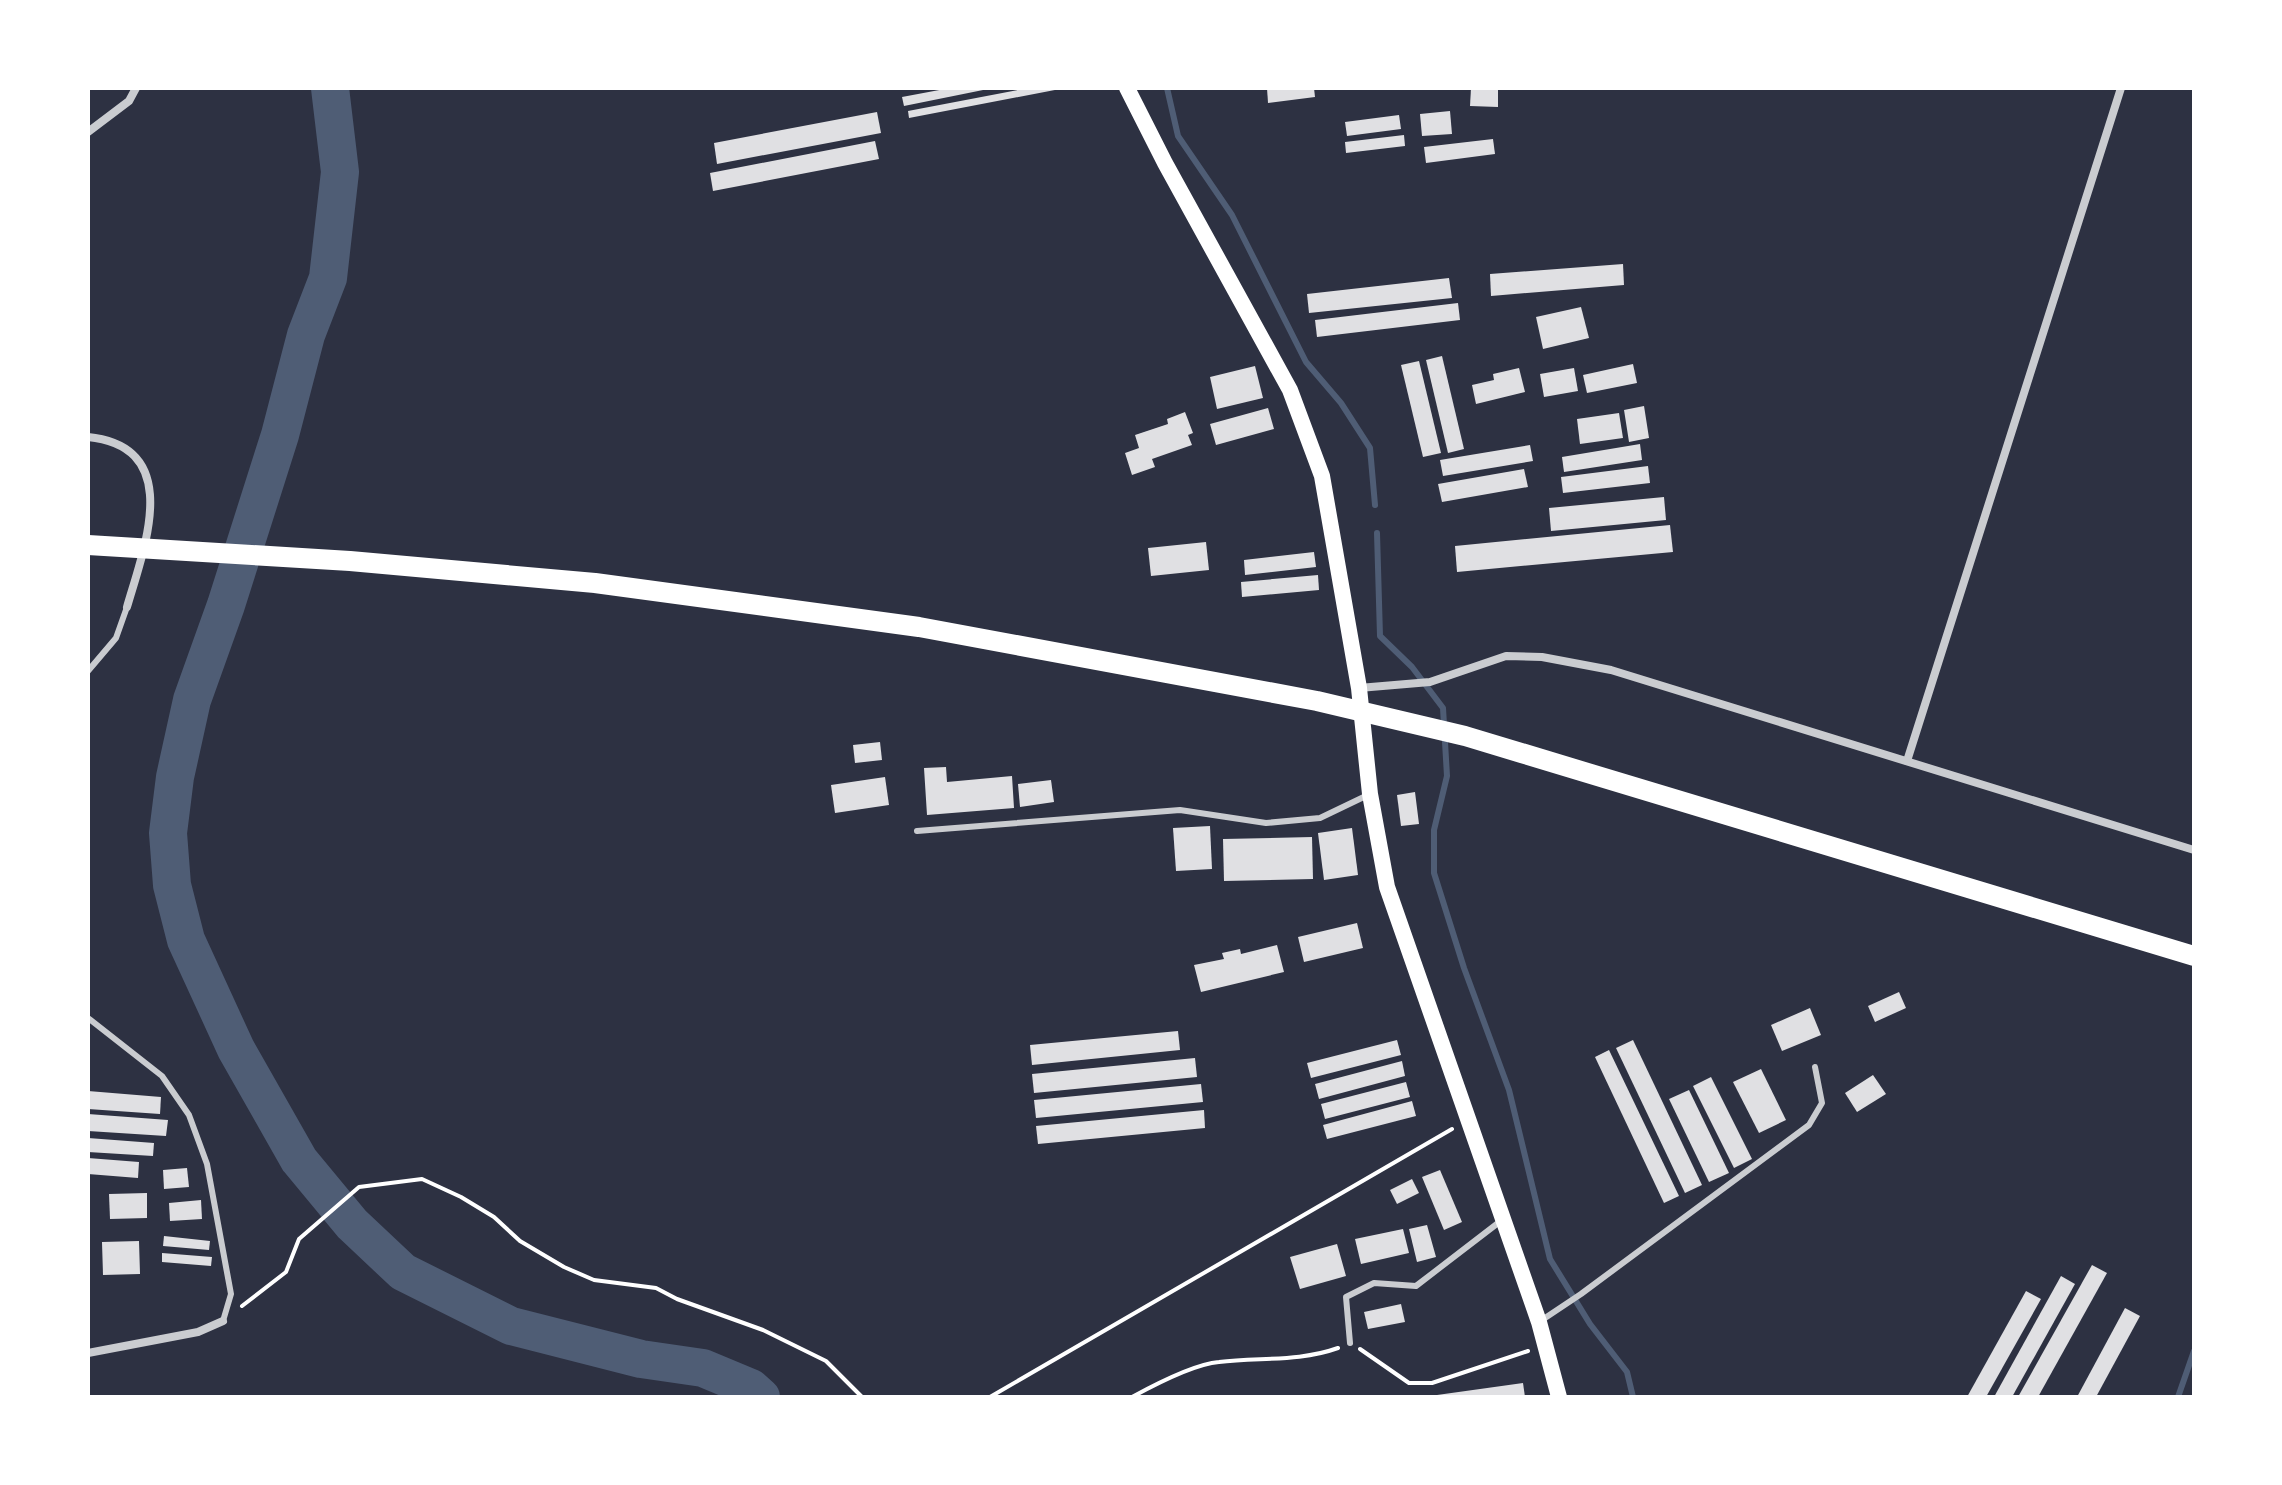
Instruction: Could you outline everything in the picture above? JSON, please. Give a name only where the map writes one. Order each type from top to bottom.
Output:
[{"type":"highway","points":[[95,545],[350,561],[595,583],[919,627],[1317,701],[1465,736],[2194,956]]},
{"type":"highway","points":[[2101,926],[2194,969]]},
{"type":"main road","points":[[1127,88],[1290,390],[1322,476],[1359,688],[1370,794],[1387,887],[1466,1121],[1539,1322],[1559,1397]]},
{"type":"street","points":[[88,132],[129,101],[136,88]]},
{"type":"street","points":[[1907,761],[2121,88]]},
{"type":"street","points":[[88,437],[119,446],[138,459],[151,490],[150,526],[127,607]]},
{"type":"street","points":[[1359,688],[1430,682],[1506,656],[1542,657],[1611,670],[2194,850]]},
{"type":"street","points":[[88,1353],[198,1332],[223,1321]]},
{"type":"lane","points":[[88,671],[116,638],[127,607]]},
{"type":"lane","points":[[917,831],[1180,810],[1266,823],[1320,818],[1370,794]]},
{"type":"lane","points":[[88,1018],[162,1076],[189,1115],[207,1164],[231,1294],[223,1321]]},
{"type":"lane","points":[[1539,1322],[1809,1125],[1822,1103],[1815,1067]]},
{"type":"lane","points":[[1350,1343],[1346,1297],[1374,1283],[1416,1286],[1502,1220]]},
{"type":"path","points":[[990,1397],[1466,1121]]},
{"type":"path","points":[[223,1321],[286,1272],[299,1239],[359,1187],[422,1179],[494,1217],[520,1241],[564,1267],[594,1280],[656,1288],[677,1299],[763,1330],[826,1361],[862,1397]]},
{"type":"path","points":[[1132,1397],[1216,1362],[1293,1358],[1323,1353],[1350,1343],[1409,1383],[1432,1383],[1545,1345]]},
{"type":"building","points":[[950,88],[988,89],[904,106],[902,97]]},
{"type":"building","points":[[1028,88],[1060,89],[909,118],[908,111]]},
{"type":"building","points":[[1267,88],[1314,88],[1315,97],[1268,103]]},
{"type":"building","points":[[1471,88],[1498,88],[1498,107],[1470,106]]},
{"type":"building","points":[[1450,111],[1452,134],[1422,136],[1420,114]]},
{"type":"building","points":[[877,112],[881,133],[717,164],[714,143]]},
{"type":"building","points":[[1399,115],[1401,129],[1347,136],[1345,122]]},
{"type":"building","points":[[1404,135],[1405,146],[1346,153],[1345,142]]},
{"type":"building","points":[[1493,139],[1495,154],[1426,163],[1424,147]]},
{"type":"building","points":[[875,141],[879,159],[713,191],[710,173]]},
{"type":"building","points":[[1623,264],[1624,285],[1491,296],[1490,274]]},
{"type":"building","points":[[1449,278],[1452,298],[1309,313],[1307,294]]},
{"type":"building","points":[[1458,303],[1460,320],[1317,337],[1315,320]]},
{"type":"building","points":[[1581,307],[1589,338],[1543,349],[1536,317]]},
{"type":"building","points":[[1442,356],[1464,449],[1448,453],[1426,360]]},
{"type":"building","points":[[1419,361],[1441,453],[1423,457],[1401,365]]},
{"type":"building","points":[[1633,364],[1637,383],[1587,393],[1583,375]]},
{"type":"building","points":[[1255,366],[1263,398],[1217,409],[1210,377]]},
{"type":"building","points":[[1519,368],[1525,392],[1476,404],[1472,385],[1494,380],[1493,374]]},
{"type":"building","points":[[1574,368],[1578,391],[1544,397],[1540,374]]},
{"type":"building","points":[[1644,406],[1649,438],[1629,442],[1624,410]]},
{"type":"building","points":[[1268,408],[1274,429],[1216,445],[1210,424]]},
{"type":"building","points":[[1185,412],[1193,433],[1188,435],[1192,445],[1152,459],[1155,467],[1132,475],[1125,453],[1139,448],[1135,435],[1168,424],[1167,419]]},
{"type":"building","points":[[1619,413],[1623,438],[1580,444],[1577,419]]},
{"type":"building","points":[[1640,444],[1642,460],[1564,472],[1562,457]]},
{"type":"building","points":[[1530,445],[1533,461],[1443,476],[1440,460]]},
{"type":"building","points":[[1648,466],[1650,483],[1563,493],[1561,477]]},
{"type":"building","points":[[1524,469],[1528,487],[1442,502],[1438,484]]},
{"type":"building","points":[[1664,497],[1666,520],[1551,531],[1549,508]]},
{"type":"building","points":[[1670,525],[1673,552],[1457,572],[1455,546]]},
{"type":"building","points":[[1206,542],[1209,570],[1151,576],[1148,548]]},
{"type":"building","points":[[1314,552],[1316,567],[1245,575],[1244,560]]},
{"type":"building","points":[[1318,575],[1319,590],[1242,597],[1241,582]]},
{"type":"building","points":[[880,742],[882,760],[855,763],[853,745]]},
{"type":"building","points":[[946,767],[947,782],[1012,776],[1014,808],[927,815],[924,768]]},
{"type":"building","points":[[885,777],[889,805],[835,813],[831,785]]},
{"type":"building","points":[[1051,780],[1054,802],[1020,807],[1018,784]]},
{"type":"building","points":[[1415,792],[1419,824],[1401,826],[1397,795]]},
{"type":"building","points":[[1210,826],[1212,869],[1176,871],[1173,828]]},
{"type":"building","points":[[1352,828],[1358,875],[1324,880],[1318,833]]},
{"type":"building","points":[[1312,837],[1313,879],[1224,881],[1223,839]]},
{"type":"building","points":[[1357,923],[1363,948],[1304,962],[1298,937]]},
{"type":"building","points":[[1277,945],[1284,972],[1201,992],[1194,965],[1224,959],[1222,953],[1240,949],[1241,954]]},
{"type":"building","points":[[1899,992],[1906,1008],[1875,1022],[1868,1006]]},
{"type":"building","points":[[1810,1008],[1821,1035],[1782,1051],[1771,1025]]},
{"type":"building","points":[[1178,1031],[1180,1050],[1032,1065],[1030,1045]]},
{"type":"building","points":[[1397,1040],[1401,1055],[1311,1078],[1307,1063]]},
{"type":"building","points":[[1633,1040],[1702,1185],[1685,1193],[1616,1048]]},
{"type":"building","points":[[1609,1050],[1679,1196],[1664,1203],[1595,1057]]},
{"type":"building","points":[[1195,1058],[1197,1077],[1034,1093],[1032,1074]]},
{"type":"building","points":[[1402,1061],[1405,1076],[1319,1099],[1315,1084]]},
{"type":"building","points":[[1761,1069],[1786,1120],[1759,1133],[1733,1082]]},
{"type":"building","points":[[1873,1075],[1886,1094],[1857,1112],[1845,1093]]},
{"type":"building","points":[[1711,1077],[1752,1159],[1734,1168],[1693,1086]]},
{"type":"building","points":[[1406,1082],[1410,1097],[1325,1119],[1321,1104]]},
{"type":"building","points":[[1201,1084],[1203,1102],[1036,1118],[1034,1100]]},
{"type":"building","points":[[1689,1090],[1729,1173],[1709,1182],[1669,1099]]},
{"type":"building","points":[[88,1091],[161,1097],[160,1114],[88,1109]]},
{"type":"building","points":[[1412,1101],[1416,1116],[1327,1139],[1323,1125]]},
{"type":"building","points":[[1204,1110],[1205,1128],[1038,1144],[1036,1126]]},
{"type":"building","points":[[88,1114],[168,1120],[166,1136],[88,1131]]},
{"type":"building","points":[[88,1138],[154,1143],[153,1156],[88,1152]]},
{"type":"building","points":[[88,1158],[139,1162],[138,1178],[88,1174]]},
{"type":"building","points":[[187,1168],[189,1187],[164,1189],[163,1170]]},
{"type":"building","points":[[1440,1170],[1462,1222],[1444,1230],[1422,1177]]},
{"type":"building","points":[[1412,1179],[1419,1193],[1397,1204],[1390,1190]]},
{"type":"building","points":[[147,1193],[147,1218],[110,1219],[109,1194]]},
{"type":"building","points":[[201,1200],[202,1219],[170,1221],[169,1203]]},
{"type":"building","points":[[1427,1225],[1436,1257],[1417,1262],[1409,1229]]},
{"type":"building","points":[[1403,1229],[1409,1253],[1361,1264],[1355,1239]]},
{"type":"building","points":[[164,1236],[210,1241],[209,1250],[163,1246]]},
{"type":"building","points":[[139,1241],[140,1274],[103,1275],[102,1242]]},
{"type":"building","points":[[1337,1244],[1346,1276],[1300,1289],[1290,1257]]},
{"type":"building","points":[[162,1253],[212,1257],[211,1266],[162,1262]]},
{"type":"building","points":[[2092,1265],[2107,1273],[2038,1397],[2018,1397]]},
{"type":"building","points":[[2061,1276],[2075,1284],[2012,1397],[1994,1397]]},
{"type":"building","points":[[2026,1291],[2041,1299],[1986,1397],[1967,1397]]},
{"type":"building","points":[[1401,1304],[1405,1322],[1368,1329],[1364,1312]]},
{"type":"building","points":[[2125,1308],[2140,1316],[2096,1397],[2077,1397]]},
{"type":"building","points":[[1523,1383],[1525,1397],[1437,1397],[1437,1395]]},
{"type":"waterway","points":[[330,88],[340,172],[328,278],[306,335],[280,435],[192,700],[175,777],[168,833],[172,885],[186,940],[236,1049],[299,1160],[352,1224],[403,1272],[511,1326],[641,1359],[703,1368],[751,1388],[761,1397]]},
{"type":"waterway","points":[[1167,88],[1178,136],[1232,215],[1306,362],[1341,403],[1370,448],[1375,505]]},
{"type":"waterway","points":[[1377,533],[1380,636],[1412,667],[1443,708],[1447,776],[1434,830],[1434,873],[1464,968],[1509,1090],[1550,1259],[1590,1324],[1627,1372],[1633,1397]]},
{"type":"waterway","points":[[2178,1397],[2194,1351]]}]
